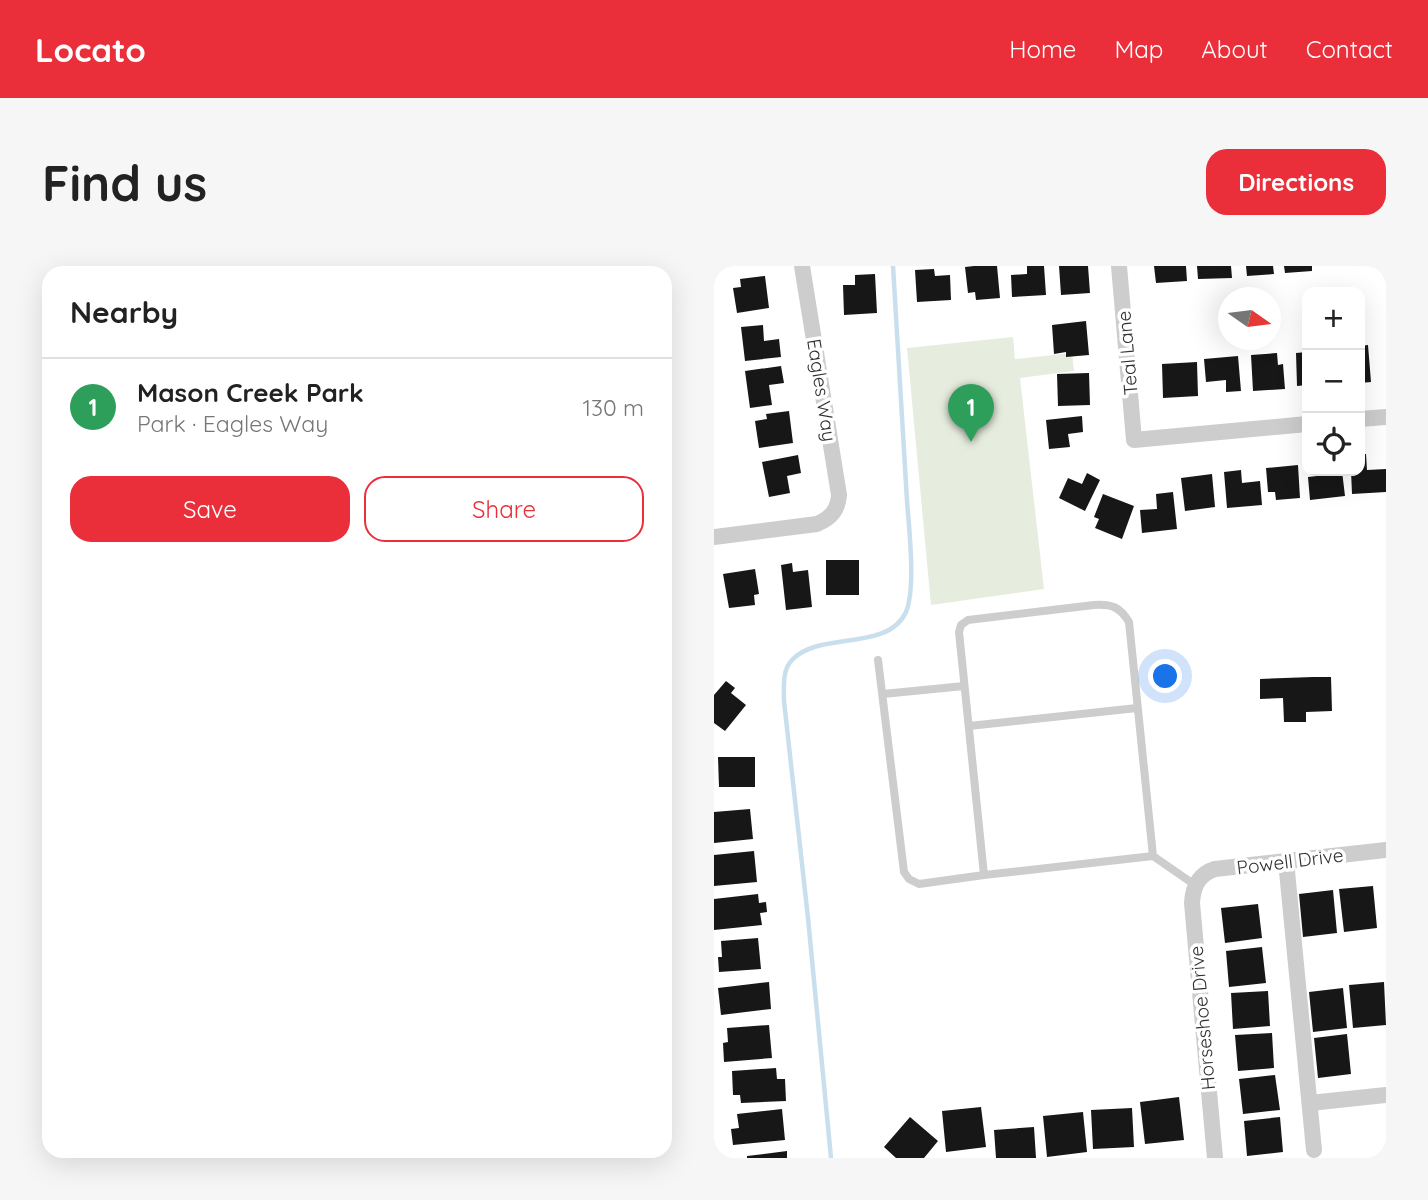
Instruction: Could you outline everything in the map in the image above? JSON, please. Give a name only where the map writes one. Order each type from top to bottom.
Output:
[{"type":"street","name":"Eagles Way","points":[[714,537],[817,524],[834,514],[839,495],[802,266]]},
{"type":"street","name":"Teal Lane","points":[[1119,266],[1134,440],[1302,424]]},
{"type":"street","points":[[1365,419],[1386,417]]},
{"type":"street","name":"Powell Drive","points":[[1197,883],[1207,872],[1215,869],[1386,850]]},
{"type":"street","points":[[1286,861],[1314,1150]]},
{"type":"street","name":"Horseshoe Drive","points":[[1197,883],[1192,903],[1215,1158]]},
{"type":"street","points":[[1310,1103],[1386,1095]]},
{"type":"lane","points":[[984,875],[959,632],[961,625],[968,620],[1111,604],[1123,612],[1129,622],[1153,856]]},
{"type":"lane","points":[[878,660],[904,873],[909,879],[919,884],[1153,856],[1197,883]]},
{"type":"lane","points":[[883,694],[964,686]]},
{"type":"lane","points":[[969,726],[1138,708]]},
{"type":"green space","points":[[1013,337],[1015,359],[1072,353],[1074,371],[1020,378],[1044,589],[931,605],[907,348]]},
{"type":"building","points":[[997,266],[1000,298],[976,300],[975,292],[968,293],[965,267]]},
{"type":"building","points":[[1027,266],[1044,266],[1046,295],[1012,297],[1011,275],[1027,274]]},
{"type":"building","points":[[1059,266],[1088,266],[1090,293],[1061,295]]},
{"type":"building","points":[[1154,266],[1186,266],[1187,281],[1156,283]]},
{"type":"building","points":[[1197,266],[1231,266],[1232,278],[1198,279]]},
{"type":"building","points":[[1246,266],[1273,266],[1274,274],[1247,276]]},
{"type":"building","points":[[1284,266],[1312,266],[1312,271],[1285,273]]},
{"type":"building","points":[[934,269],[935,276],[950,275],[951,300],[917,302],[915,270]]},
{"type":"building","points":[[875,274],[877,313],[844,315],[843,285],[855,285],[855,275]]},
{"type":"building","points":[[765,276],[769,308],[737,313],[733,288],[741,287],[740,279]]},
{"type":"building","points":[[1086,321],[1089,355],[1066,357],[1066,352],[1054,354],[1052,325]]},
{"type":"building","points":[[763,325],[764,341],[779,339],[781,357],[745,361],[741,327]]},
{"type":"building","points":[[1365,345],[1368,345],[1371,382],[1365,383],[1365,350]]},
{"type":"building","points":[[1302,352],[1302,386],[1297,386],[1296,353]]},
{"type":"building","points":[[1277,353],[1278,365],[1283,364],[1285,389],[1253,391],[1251,355]]},
{"type":"building","points":[[1238,356],[1241,391],[1226,392],[1226,380],[1206,382],[1204,359]]},
{"type":"building","points":[[1197,362],[1198,396],[1163,398],[1162,364]]},
{"type":"building","points":[[781,366],[784,383],[769,385],[772,405],[750,408],[745,371]]},
{"type":"building","points":[[1089,373],[1090,405],[1058,406],[1057,374]]},
{"type":"building","points":[[789,411],[793,443],[759,448],[755,421],[767,419],[766,414]]},
{"type":"building","points":[[1082,416],[1083,432],[1068,434],[1070,447],[1049,449],[1046,420]]},
{"type":"building","points":[[1366,454],[1367,470],[1386,469],[1386,492],[1352,494],[1351,476],[1365,476]]},
{"type":"building","points":[[798,455],[801,473],[787,476],[790,493],[769,497],[762,462]]},
{"type":"building","points":[[1298,465],[1300,498],[1276,500],[1275,492],[1268,492],[1266,468]]},
{"type":"building","points":[[1241,470],[1242,483],[1260,481],[1262,505],[1227,508],[1224,472]]},
{"type":"building","points":[[1087,473],[1100,480],[1085,511],[1059,498],[1068,478],[1082,484]]},
{"type":"building","points":[[1212,474],[1215,507],[1185,511],[1181,478]]},
{"type":"building","points":[[1343,476],[1345,496],[1310,500],[1308,477]]},
{"type":"building","points":[[1173,492],[1177,529],[1142,533],[1140,510],[1157,509],[1156,494]]},
{"type":"building","points":[[1103,494],[1134,506],[1122,539],[1095,528],[1099,519],[1094,517]]},
{"type":"building","points":[[826,560],[859,560],[859,595],[826,595]]},
{"type":"building","points":[[792,563],[793,572],[808,570],[812,607],[786,610],[781,565]]},
{"type":"building","points":[[755,569],[759,594],[754,595],[755,605],[729,608],[723,574]]},
{"type":"building","points":[[1331,677],[1332,711],[1306,712],[1306,722],[1284,722],[1283,698],[1260,699],[1260,679]]},
{"type":"building","points":[[726,681],[735,688],[731,693],[746,705],[725,731],[714,723],[714,695]]},
{"type":"building","points":[[718,757],[755,757],[755,787],[719,787]]},
{"type":"building","points":[[750,809],[753,839],[714,843],[714,812]]},
{"type":"building","points":[[754,851],[757,882],[714,886],[714,855]]},
{"type":"building","points":[[1373,886],[1377,928],[1344,932],[1339,889]]},
{"type":"building","points":[[1333,890],[1337,933],[1303,937],[1299,894]]},
{"type":"building","points":[[758,894],[759,903],[766,902],[767,912],[760,913],[762,925],[714,930],[714,899]]},
{"type":"building","points":[[1258,904],[1262,938],[1225,943],[1221,908]]},
{"type":"building","points":[[758,938],[761,969],[719,972],[721,941]]},
{"type":"building","points":[[1262,947],[1266,983],[1229,987],[1226,951]]},
{"type":"building","points":[[769,982],[771,1009],[721,1015],[718,988]]},
{"type":"building","points":[[1384,982],[1386,1025],[1353,1028],[1349,985]]},
{"type":"building","points":[[1343,988],[1347,1028],[1313,1032],[1309,992]]},
{"type":"building","points":[[1268,991],[1270,1026],[1233,1029],[1231,993]]},
{"type":"building","points":[[769,1025],[772,1058],[724,1062],[723,1043],[728,1042],[727,1028]]},
{"type":"building","points":[[1272,1033],[1274,1068],[1238,1071],[1235,1035]]},
{"type":"building","points":[[1347,1034],[1351,1074],[1318,1078],[1314,1038]]},
{"type":"building","points":[[776,1068],[777,1079],[785,1079],[786,1101],[741,1103],[740,1095],[733,1095],[732,1071]]},
{"type":"building","points":[[1275,1075],[1280,1110],[1243,1114],[1239,1079]]},
{"type":"building","points":[[1179,1097],[1184,1140],[1145,1144],[1140,1102]]},
{"type":"building","points":[[981,1107],[986,1147],[946,1152],[942,1111]]},
{"type":"building","points":[[1132,1108],[1134,1147],[1093,1149],[1091,1110]]},
{"type":"building","points":[[782,1109],[785,1140],[733,1145],[731,1129],[739,1128],[737,1114]]},
{"type":"building","points":[[1083,1112],[1087,1152],[1047,1157],[1043,1116]]},
{"type":"building","points":[[910,1117],[938,1141],[924,1158],[896,1158],[884,1147]]},
{"type":"building","points":[[1280,1117],[1283,1152],[1247,1156],[1244,1121]]},
{"type":"building","points":[[1034,1127],[1036,1158],[996,1158],[994,1130]]},
{"type":"building","points":[[787,1151],[787,1158],[747,1158],[747,1156]]},
{"type":"waterway","points":[[831,1158],[784,701],[784,679],[789,664],[804,651],[884,632],[897,624],[906,612],[909,601],[911,558],[893,266]]},
{"type":"place","name":"Mason Creek Park","points":[[971,442]]}]
